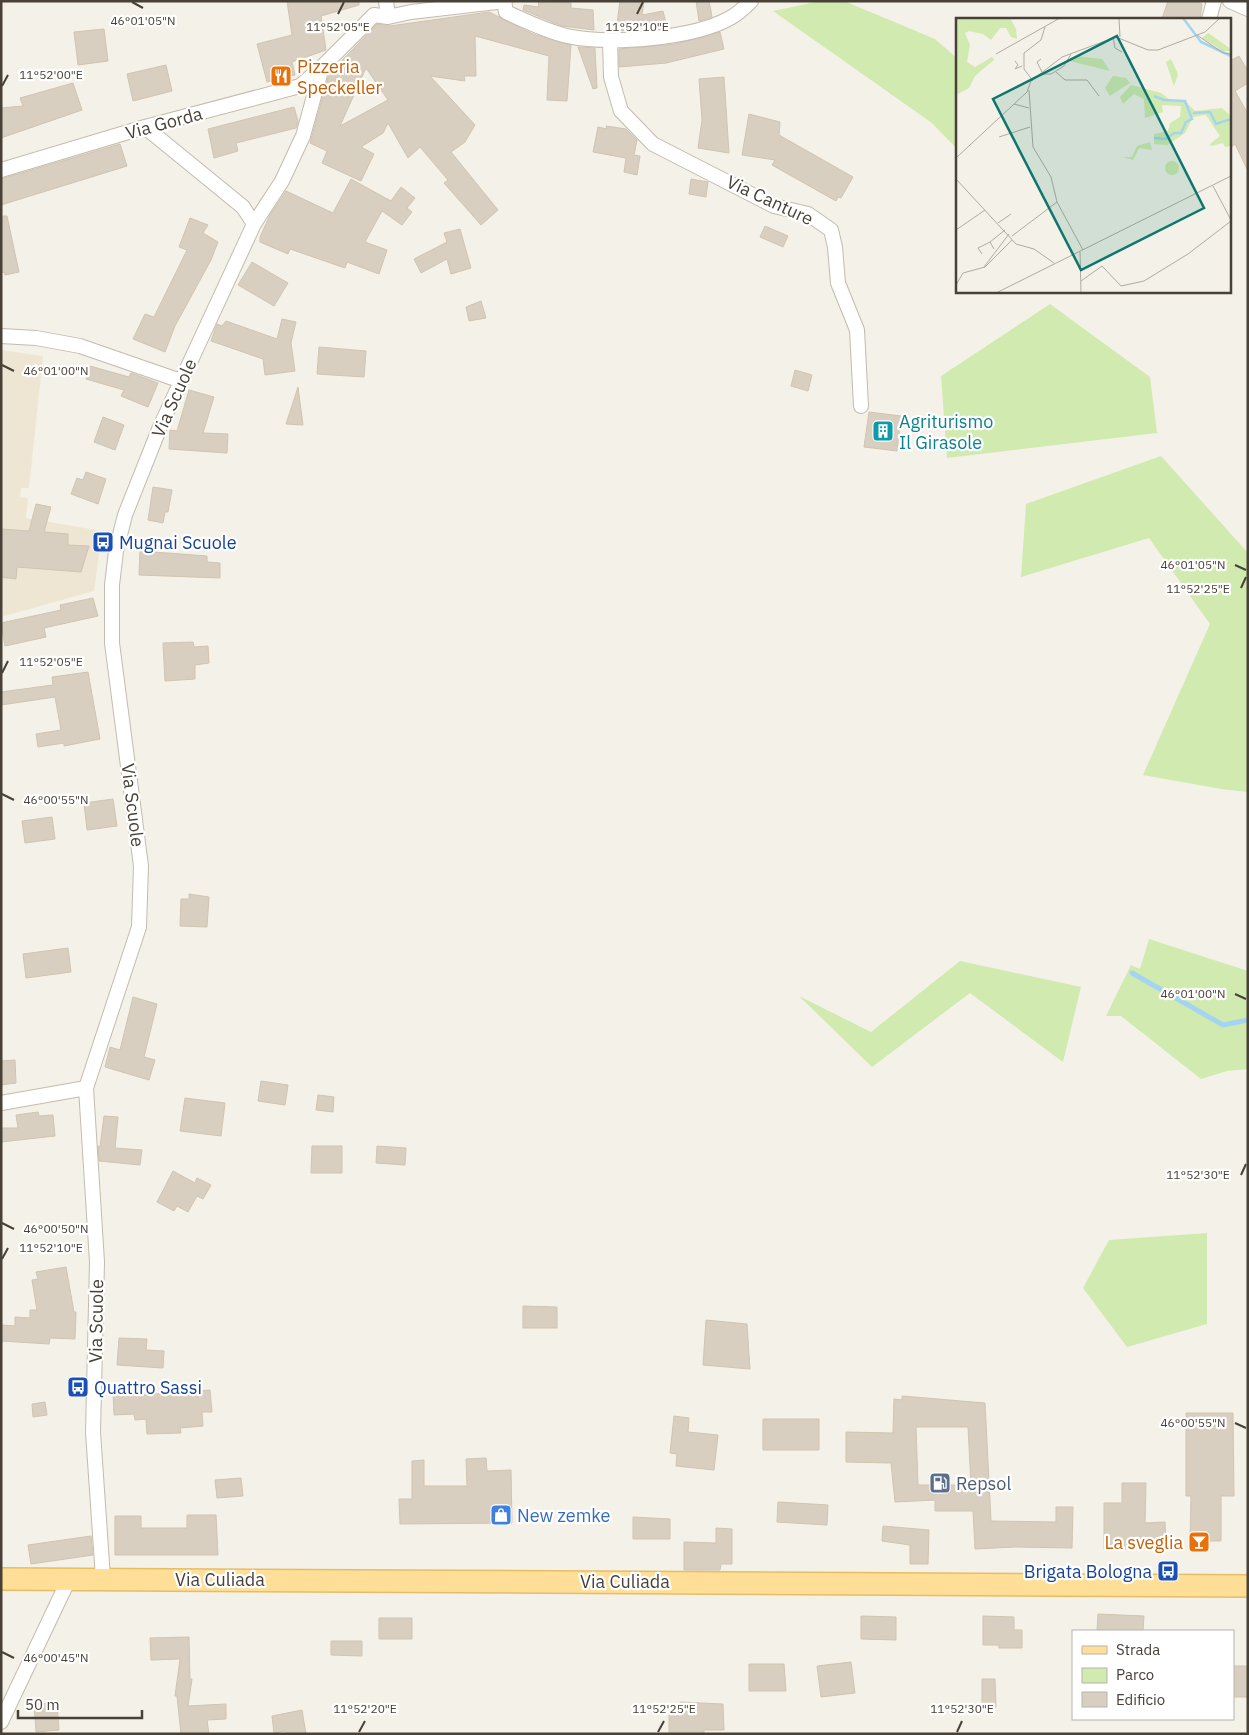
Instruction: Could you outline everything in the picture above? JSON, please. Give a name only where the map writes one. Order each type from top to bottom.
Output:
[{"type":"main road","name":"Via Culiada","points":[[1,1579],[103,1578],[1248,1586]]},
{"type":"street","points":[[386,1],[388,17]]},
{"type":"street","points":[[322,67],[374,15],[388,17],[411,12],[504,1],[506,12],[522,20],[567,36],[610,40],[663,36],[701,29],[731,18],[751,1]]},
{"type":"street","points":[[1209,18],[1214,1]]},
{"type":"street","points":[[1230,1],[1248,9]]},
{"type":"street","name":"Via Canture","points":[[610,40],[611,77],[621,111],[653,144],[774,206],[808,214],[831,230],[835,247],[838,283],[857,330],[861,406]]},
{"type":"street","name":"Via Gorda","points":[[1,170],[145,127],[300,86],[322,67]]},
{"type":"street","name":"Via Scuole","points":[[103,1578],[93,1432],[97,1262],[86,1088],[139,927],[141,866],[112,643],[112,585],[116,551],[125,515],[181,381],[254,224],[282,181],[303,136],[322,67]]},
{"type":"street","points":[[145,127],[243,207],[254,224]]},
{"type":"street","points":[[1,336],[36,338],[80,346],[181,381]]},
{"type":"street","points":[[1,1103],[86,1088]]},
{"type":"street","points":[[1,1722],[69,1579]]},
{"type":"shaded area","points":[[1,350],[43,356],[29,488],[21,488],[20,497],[28,498],[26,518],[102,531],[94,591],[1,617]]},
{"type":"green space","points":[[820,1],[844,1],[935,39],[956,57],[956,148],[932,123],[773,11]]},
{"type":"green space","points":[[1050,304],[1150,377],[1157,433],[947,458],[941,376]]},
{"type":"green space","points":[[1161,456],[1248,553],[1248,792],[1143,775],[1210,624],[1149,538],[1021,577],[1026,504]]},
{"type":"green space","points":[[1149,939],[1248,971],[1248,1069],[1227,1071],[1201,1079],[1121,1016],[1106,1016],[1131,965],[1140,969]]},
{"type":"green space","points":[[960,961],[1081,987],[1063,1062],[970,993],[872,1067],[799,996],[871,1032]]},
{"type":"green space","points":[[1207,1233],[1207,1324],[1127,1347],[1083,1288],[1109,1240]]},
{"type":"building","points":[[287,1],[359,1],[359,5],[321,16],[326,50],[292,62],[295,75],[267,82],[257,44],[292,35]]},
{"type":"building","points":[[538,1],[571,3],[571,8],[593,10],[594,30],[562,26],[523,10],[524,5],[539,7]]},
{"type":"building","points":[[620,1],[644,1],[642,15],[663,11],[667,27],[616,31]]},
{"type":"building","points":[[696,1],[709,1],[712,17],[699,21]]},
{"type":"building","points":[[1168,1],[1195,1],[1202,4],[1200,18],[1162,18]]},
{"type":"building","points":[[489,12],[533,34],[571,45],[567,101],[547,100],[549,56],[475,36],[476,76],[464,76],[465,81],[430,76],[475,125],[465,142],[451,152],[498,210],[481,225],[444,183],[448,180],[420,147],[408,158],[388,123],[383,133],[361,147],[374,154],[361,181],[322,163],[327,151],[310,143],[329,74],[377,24],[390,26]],"holes":[[[366,68],[388,100],[340,126]]]},
{"type":"building","points":[[104,29],[108,61],[78,65],[74,32]]},
{"type":"building","points":[[720,32],[724,49],[666,63],[619,67],[619,49],[675,44]]},
{"type":"building","points":[[578,47],[595,48],[597,88],[593,89]]},
{"type":"building","points":[[1239,56],[1248,71],[1248,83],[1235,91],[1248,114],[1248,171],[1235,144],[1232,146],[1232,60]]},
{"type":"building","points":[[166,65],[172,91],[133,101],[127,74]]},
{"type":"building","points":[[724,77],[729,153],[698,148],[702,120],[699,79]]},
{"type":"building","points":[[73,83],[82,110],[1,138],[1,108],[23,106],[20,98]]},
{"type":"building","points":[[294,107],[298,121],[296,128],[236,143],[238,151],[214,158],[208,129]]},
{"type":"building","points":[[749,114],[780,122],[779,135],[853,177],[841,198],[838,197],[836,201],[772,165],[775,160],[742,155]]},
{"type":"building","points":[[606,126],[626,129],[637,140],[634,155],[640,156],[637,175],[624,172],[626,158],[593,152],[598,127],[607,129]]},
{"type":"building","points":[[120,144],[127,166],[1,205],[1,179]]},
{"type":"building","points":[[351,179],[391,201],[401,187],[415,198],[407,208],[412,212],[402,225],[382,211],[365,242],[387,250],[379,274],[347,262],[345,268],[290,249],[288,254],[260,242],[260,237],[270,215],[286,191],[333,213]]},
{"type":"building","points":[[691,179],[708,182],[706,197],[689,194]]},
{"type":"building","points":[[1,216],[7,216],[19,272],[5,275],[4,272],[1,273]]},
{"type":"building","points":[[190,218],[208,225],[203,233],[218,242],[211,260],[175,326],[165,352],[133,339],[145,314],[154,317],[187,250],[179,247]]},
{"type":"building","points":[[765,226],[788,236],[783,247],[760,237]]},
{"type":"building","points":[[460,229],[471,268],[451,274],[447,259],[421,273],[414,259],[447,242],[444,233]]},
{"type":"building","points":[[252,262],[288,283],[274,306],[238,285]]},
{"type":"building","points":[[481,301],[486,318],[469,321],[466,307]]},
{"type":"building","points":[[282,319],[296,322],[291,343],[295,371],[265,375],[263,359],[211,341],[217,324],[222,326],[226,321],[277,339]]},
{"type":"building","points":[[319,347],[366,351],[364,377],[317,374]]},
{"type":"building","points":[[90,366],[129,377],[131,373],[158,383],[148,407],[121,396],[124,390],[86,379]]},
{"type":"building","points":[[795,370],[812,375],[808,391],[791,386]]},
{"type":"building","points":[[298,387],[303,425],[286,424]]},
{"type":"building","points":[[189,390],[214,397],[203,433],[228,434],[227,453],[169,449],[170,430],[177,431]]},
{"type":"building","name":"Agriturismo Il Girasole","points":[[869,412],[901,416],[897,451],[864,447]]},
{"type":"building","points":[[103,417],[124,425],[115,450],[94,442]]},
{"type":"building","points":[[86,472],[106,479],[98,504],[71,494],[77,478],[83,480]]},
{"type":"building","points":[[153,487],[172,490],[168,512],[165,512],[163,523],[148,520]]},
{"type":"building","points":[[36,504],[51,507],[44,532],[68,534],[68,545],[89,546],[81,572],[17,567],[16,579],[1,577],[1,529],[29,531]]},
{"type":"building","points":[[140,551],[207,556],[207,562],[220,563],[220,578],[139,575]]},
{"type":"building","points":[[93,598],[98,616],[44,628],[46,637],[5,646],[1,623],[61,610],[60,605]]},
{"type":"building","points":[[193,642],[194,647],[208,646],[209,663],[195,665],[195,679],[165,681],[163,643]]},
{"type":"building","points":[[88,672],[100,739],[64,746],[64,743],[38,747],[36,734],[61,730],[55,697],[1,705],[1,692],[53,685],[52,677]]},
{"type":"building","points":[[113,799],[117,826],[87,830],[84,803]]},
{"type":"building","points":[[52,817],[55,839],[25,843],[22,821]]},
{"type":"building","points":[[189,894],[209,897],[207,927],[180,926],[181,899],[189,899]]},
{"type":"building","points":[[68,948],[71,972],[26,978],[23,954]]},
{"type":"building","points":[[133,997],[157,1004],[144,1057],[155,1060],[149,1080],[105,1067],[110,1047],[120,1050]]},
{"type":"building","points":[[15,1060],[16,1083],[1,1085],[1,1061]]},
{"type":"building","points":[[261,1081],[288,1085],[285,1105],[258,1101]]},
{"type":"building","points":[[318,1095],[334,1097],[333,1112],[316,1110]]},
{"type":"building","points":[[185,1098],[225,1103],[221,1136],[180,1131]]},
{"type":"building","points":[[38,1112],[39,1116],[53,1115],[55,1136],[1,1142],[1,1128],[18,1128],[16,1115]]},
{"type":"building","points":[[104,1116],[118,1117],[115,1148],[142,1150],[140,1165],[99,1161],[98,1146],[100,1147]]},
{"type":"building","points":[[312,1146],[342,1146],[342,1173],[311,1173]]},
{"type":"building","points":[[377,1146],[406,1148],[405,1165],[376,1163]]},
{"type":"building","points":[[173,1171],[195,1183],[197,1178],[211,1185],[203,1199],[197,1196],[188,1212],[177,1206],[174,1211],[157,1202]]},
{"type":"building","points":[[66,1267],[74,1312],[76,1312],[75,1339],[50,1338],[49,1344],[1,1341],[1,1325],[15,1326],[15,1317],[30,1318],[30,1310],[37,1310],[32,1280],[38,1279],[36,1272]]},
{"type":"building","points":[[523,1306],[557,1307],[557,1328],[523,1328]]},
{"type":"building","points":[[706,1320],[747,1324],[750,1369],[703,1365]]},
{"type":"building","points":[[119,1338],[147,1339],[146,1350],[164,1351],[163,1368],[117,1365]]},
{"type":"building","points":[[141,1390],[141,1395],[210,1390],[212,1412],[202,1412],[203,1426],[180,1428],[181,1433],[147,1434],[146,1419],[135,1420],[134,1414],[114,1415],[113,1391]]},
{"type":"building","points":[[902,1396],[985,1403],[991,1521],[1056,1522],[1056,1507],[1073,1507],[1072,1548],[1015,1547],[975,1549],[973,1511],[935,1511],[935,1500],[895,1502],[891,1463],[846,1462],[846,1432],[893,1433],[894,1399],[902,1400]],"holes":[[[916,1427],[968,1427],[971,1485],[918,1485]]]},
{"type":"building","points":[[45,1402],[47,1415],[33,1417],[32,1404]]},
{"type":"building","points":[[1186,1413],[1233,1413],[1234,1496],[1221,1496],[1221,1541],[1190,1541],[1191,1496],[1186,1496]]},
{"type":"building","points":[[674,1416],[689,1418],[688,1432],[718,1435],[714,1470],[676,1466],[677,1454],[670,1453]]},
{"type":"building","points":[[763,1419],[819,1419],[819,1450],[763,1450]]},
{"type":"building","points":[[486,1458],[487,1471],[511,1470],[512,1523],[400,1524],[399,1499],[412,1499],[412,1461],[424,1460],[424,1486],[467,1486],[466,1459]]},
{"type":"building","points":[[241,1478],[243,1496],[217,1498],[215,1480]]},
{"type":"building","points":[[1122,1483],[1146,1483],[1145,1523],[1165,1522],[1166,1548],[1104,1549],[1104,1503],[1122,1503]]},
{"type":"building","points":[[778,1502],[828,1505],[827,1525],[777,1522]]},
{"type":"building","points":[[187,1515],[216,1515],[218,1555],[115,1555],[115,1516],[141,1516],[141,1528],[187,1528]]},
{"type":"building","points":[[633,1517],[670,1519],[670,1539],[633,1539]]},
{"type":"building","points":[[883,1526],[929,1530],[928,1564],[910,1564],[910,1545],[882,1541]]},
{"type":"building","points":[[716,1528],[732,1529],[732,1564],[721,1564],[720,1570],[684,1570],[684,1542],[716,1543]]},
{"type":"building","points":[[91,1536],[93,1555],[31,1564],[28,1545]]},
{"type":"building","points":[[1098,1614],[1144,1616],[1143,1630],[1097,1630]]},
{"type":"building","points":[[861,1616],[896,1617],[896,1640],[861,1639]]},
{"type":"building","points":[[983,1616],[1014,1617],[1014,1630],[1022,1630],[1022,1648],[999,1648],[999,1645],[983,1645]]},
{"type":"building","points":[[379,1618],[412,1618],[412,1639],[379,1639]]},
{"type":"building","points":[[189,1637],[190,1679],[192,1679],[188,1706],[226,1704],[226,1719],[207,1720],[209,1734],[181,1734],[177,1696],[175,1696],[180,1659],[151,1660],[150,1638]]},
{"type":"building","points":[[331,1641],[362,1641],[362,1656],[331,1655]]},
{"type":"building","points":[[851,1662],[855,1693],[821,1697],[817,1666]]},
{"type":"building","points":[[749,1664],[784,1664],[786,1691],[749,1691]]},
{"type":"building","points":[[1234,1666],[1248,1666],[1248,1697],[1234,1697]]},
{"type":"building","points":[[982,1679],[995,1679],[996,1707],[982,1707]]},
{"type":"building","points":[[680,1702],[723,1704],[724,1730],[704,1730],[704,1734],[669,1734],[669,1709],[681,1709]]},
{"type":"building","points":[[57,1703],[59,1730],[36,1732],[34,1704]]},
{"type":"building","points":[[302,1710],[306,1734],[287,1734],[286,1731],[274,1733],[272,1716]]},
{"type":"waterway","points":[[1132,973],[1223,1025],[1248,1020]]},
{"type":"place","name":"Pizzeria Speckeller","points":[[281,76]]},
{"type":"place","name":"Agriturismo Il Girasole","points":[[883,431]]},
{"type":"place","name":"Mugnai Scuole","points":[[103,542]]},
{"type":"place","name":"Quattro Sassi","points":[[78,1387]]},
{"type":"place","name":"Repsol","points":[[940,1483]]},
{"type":"place","name":"New zemke","points":[[501,1515]]},
{"type":"place","name":"La sveglia","points":[[1199,1542]]},
{"type":"place","name":"Brigata Bologna","points":[[1168,1571]]}]
